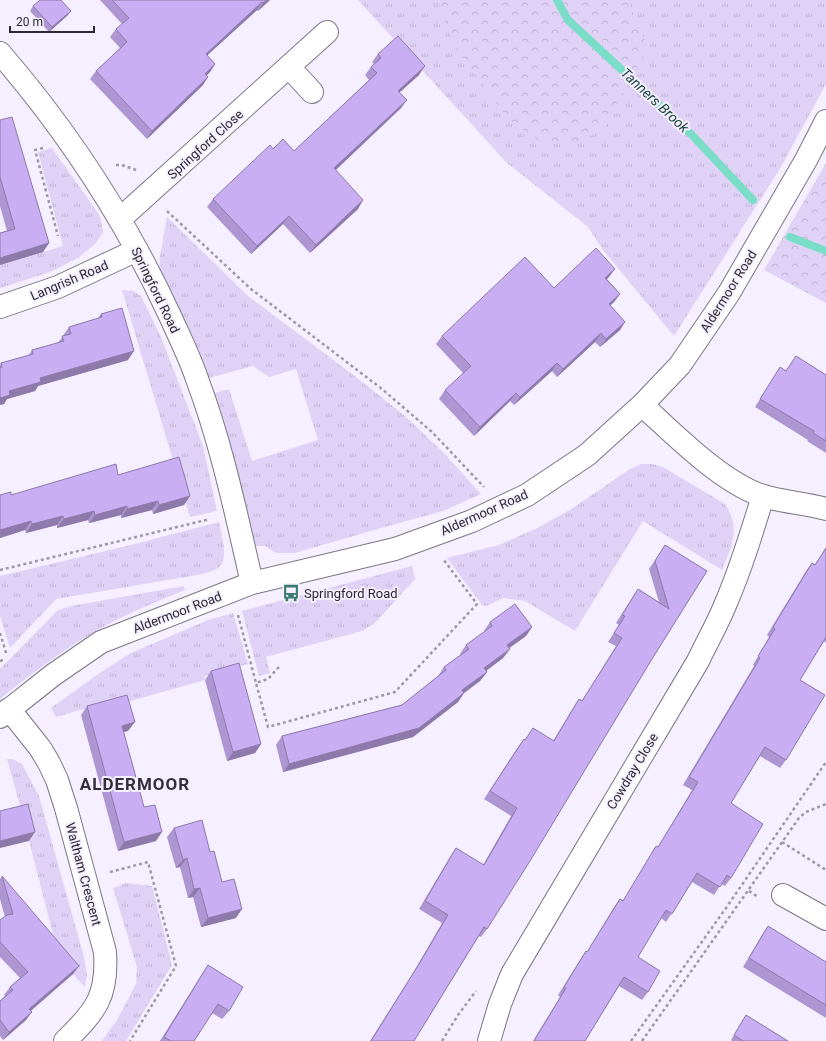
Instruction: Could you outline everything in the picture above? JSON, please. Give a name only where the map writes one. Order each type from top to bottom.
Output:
[{"type":"street","name":"Springford Close","points":[[120,219],[289,68],[327,32]]},
{"type":"street","name":"Springford Road","points":[[0,53],[47,110],[87,168],[120,219],[161,296],[197,378],[214,430],[227,472],[252,583]]},
{"type":"street","points":[[289,68],[312,92]]},
{"type":"street","name":"Aldermoor Road","points":[[4,713],[53,674],[101,642],[252,583],[395,549],[472,521],[527,495],[587,455],[642,405],[680,365],[729,293],[806,160],[826,122]]},
{"type":"street","name":"Langrish Road","points":[[0,307],[58,287],[137,250]]},
{"type":"street","points":[[642,405],[691,450],[738,484],[763,496],[826,509]]},
{"type":"street","name":"Cowdray Close","points":[[490,1041],[500,1004],[512,974],[698,661],[725,606],[741,565],[763,496]]},
{"type":"street","name":"Waltham Crescent","points":[[4,713],[27,731],[40,748],[52,769],[66,808],[105,952],[106,970],[104,985],[98,1000],[93,1010],[81,1026],[65,1041]]},
{"type":"street","points":[[783,895],[826,919]]},
{"type":"path","points":[[58,236],[35,150],[68,140]]},
{"type":"path","points":[[87,168],[122,165],[160,184],[167,202],[167,211],[250,289],[382,389],[426,427],[502,507]]},
{"type":"path","points":[[0,570],[236,512]]},
{"type":"path","points":[[232,591],[268,727],[395,692],[476,604],[426,538]]},
{"type":"path","points":[[0,634],[7,656]]},
{"type":"path","points":[[256,683],[268,679],[279,667]]},
{"type":"path","points":[[631,1041],[726,908],[826,762]]},
{"type":"path","points":[[642,1041],[799,818],[806,812],[826,804]]},
{"type":"path","points":[[782,842],[826,870]]},
{"type":"path","points":[[85,879],[148,862],[176,966],[130,1041]]},
{"type":"green space","points":[[358,0],[826,0],[826,84],[781,167],[674,336],[603,250],[588,227],[507,163]]},
{"type":"green space","points":[[439,0],[628,0],[648,48],[606,126],[582,141],[544,144],[508,119],[456,48],[440,11]]},
{"type":"green space","points":[[52,148],[100,216],[103,232],[96,243],[78,258],[50,272],[0,288],[0,265],[63,246],[38,152]]},
{"type":"green space","points":[[826,163],[826,303],[764,270]]},
{"type":"green space","points":[[167,217],[248,296],[356,377],[405,416],[445,454],[481,494],[443,511],[295,553],[276,553],[265,546],[253,546],[236,466],[214,393],[229,389],[252,461],[318,440],[296,369],[269,377],[253,366],[209,378],[178,309],[159,273],[160,257]]},
{"type":"green space","points":[[122,290],[133,291],[141,296],[161,337],[203,446],[217,511],[190,517]]},
{"type":"green space","points":[[641,464],[652,464],[663,467],[725,504],[730,512],[734,529],[732,545],[722,570],[643,521],[575,631],[525,601],[503,598],[486,606],[482,605],[447,558],[499,545],[535,529],[570,510],[630,469]]},
{"type":"green space","points":[[219,522],[224,546],[224,558],[222,564],[218,568],[203,574],[56,599],[10,648],[0,616],[0,576],[131,545]]},
{"type":"green space","points":[[412,566],[415,579],[374,624],[362,631],[266,657],[270,673],[259,676],[242,611]]},
{"type":"green space","points":[[184,586],[185,590],[102,627],[79,641],[22,681],[0,699],[0,669],[58,610],[71,606]]},
{"type":"green space","points":[[233,613],[248,664],[204,676],[205,680],[127,702],[125,697],[56,717],[51,708],[101,672],[131,653],[208,620]]},
{"type":"green space","points":[[7,759],[13,759],[22,764],[39,796],[84,957],[87,974],[85,987],[73,974],[57,950]]},
{"type":"green space","points":[[126,883],[152,886],[172,965],[126,1041],[102,1041],[117,1020],[136,984],[137,967],[113,888]]},
{"type":"building","points":[[40,0],[61,0],[71,11],[52,27],[33,6]]},
{"type":"building","points":[[112,0],[267,0],[263,3],[262,2],[206,54],[215,64],[205,74],[208,77],[152,131],[96,71],[127,42],[116,29],[129,18]]},
{"type":"building","points":[[398,36],[425,66],[398,91],[407,100],[334,168],[363,200],[316,245],[289,216],[257,246],[213,199],[270,145],[273,149],[283,139],[294,151],[377,73],[371,67],[381,58],[378,54]]},
{"type":"building","points":[[12,117],[49,243],[0,258],[0,233],[15,229],[0,177],[0,120]]},
{"type":"building","points":[[596,248],[615,269],[605,278],[620,294],[609,304],[625,322],[606,339],[601,333],[563,369],[557,363],[520,397],[516,393],[480,427],[445,390],[471,366],[442,336],[525,257],[554,288]]},
{"type":"building","points":[[122,308],[134,351],[40,378],[41,382],[9,391],[10,395],[0,398],[1,363],[33,354],[32,350],[64,341],[62,336],[71,334],[69,327],[102,317],[101,314]]},
{"type":"building","points":[[796,356],[826,375],[826,441],[813,433],[814,431],[760,399],[780,367],[786,371]]},
{"type":"building","points":[[179,457],[190,496],[159,505],[158,501],[127,509],[127,506],[95,515],[94,511],[64,519],[63,516],[32,524],[31,521],[0,530],[0,495],[11,492],[11,495],[116,464],[118,475]]},
{"type":"building","points":[[665,545],[707,571],[530,861],[487,929],[484,927],[414,1041],[371,1041],[448,915],[425,901],[456,848],[484,865],[517,808],[490,791],[524,739],[525,740],[533,728],[554,741],[579,699],[582,701],[622,638],[614,633],[625,616],[622,615],[638,589],[669,609],[655,561]]},
{"type":"building","points":[[826,548],[826,637],[800,680],[825,695],[786,760],[765,747],[731,803],[763,824],[731,878],[727,875],[720,887],[697,873],[672,914],[666,910],[638,957],[660,971],[648,992],[624,977],[585,1041],[534,1041],[586,951],[587,952],[620,899],[623,901],[656,846],[658,847],[698,782],[689,777],[760,658],[758,656],[775,629],[773,627],[812,563],[815,565]]},
{"type":"building","points":[[515,604],[532,627],[507,645],[510,649],[484,668],[487,672],[462,690],[464,693],[419,728],[289,764],[282,736],[402,705],[446,670],[444,667],[469,649],[466,645],[492,626],[490,622]]},
{"type":"building","points":[[239,663],[261,744],[233,752],[211,671]]},
{"type":"building","points":[[127,695],[135,722],[122,726],[144,807],[155,805],[162,832],[124,842],[87,706]]},
{"type":"building","points":[[28,804],[35,832],[0,841],[0,811]]},
{"type":"building","points":[[202,820],[210,852],[214,851],[222,882],[234,879],[242,909],[208,918],[200,888],[194,889],[187,858],[183,860],[174,828]]},
{"type":"building","points":[[2,876],[79,966],[29,1009],[32,1012],[9,1032],[0,1020],[0,1001],[13,990],[10,987],[28,972],[0,942],[0,920],[7,915],[13,914]]},
{"type":"building","points":[[768,926],[826,962],[826,1005],[749,958]]},
{"type":"building","points":[[208,965],[243,987],[229,1011],[218,1004],[194,1041],[171,1041],[164,1037]]},
{"type":"building","points":[[746,1015],[788,1041],[743,1041],[734,1035]]},
{"type":"waterway","name":"Tanners Brook","points":[[557,0],[568,20],[692,135],[753,200]]},
{"type":"waterway","name":"Tanners Brook","points":[[790,237],[826,251]]},
{"type":"place","name":"Springford Road","points":[[291,593]]},
{"type":"district","name":"ALDERMOOR","points":[[135,784]]}]
